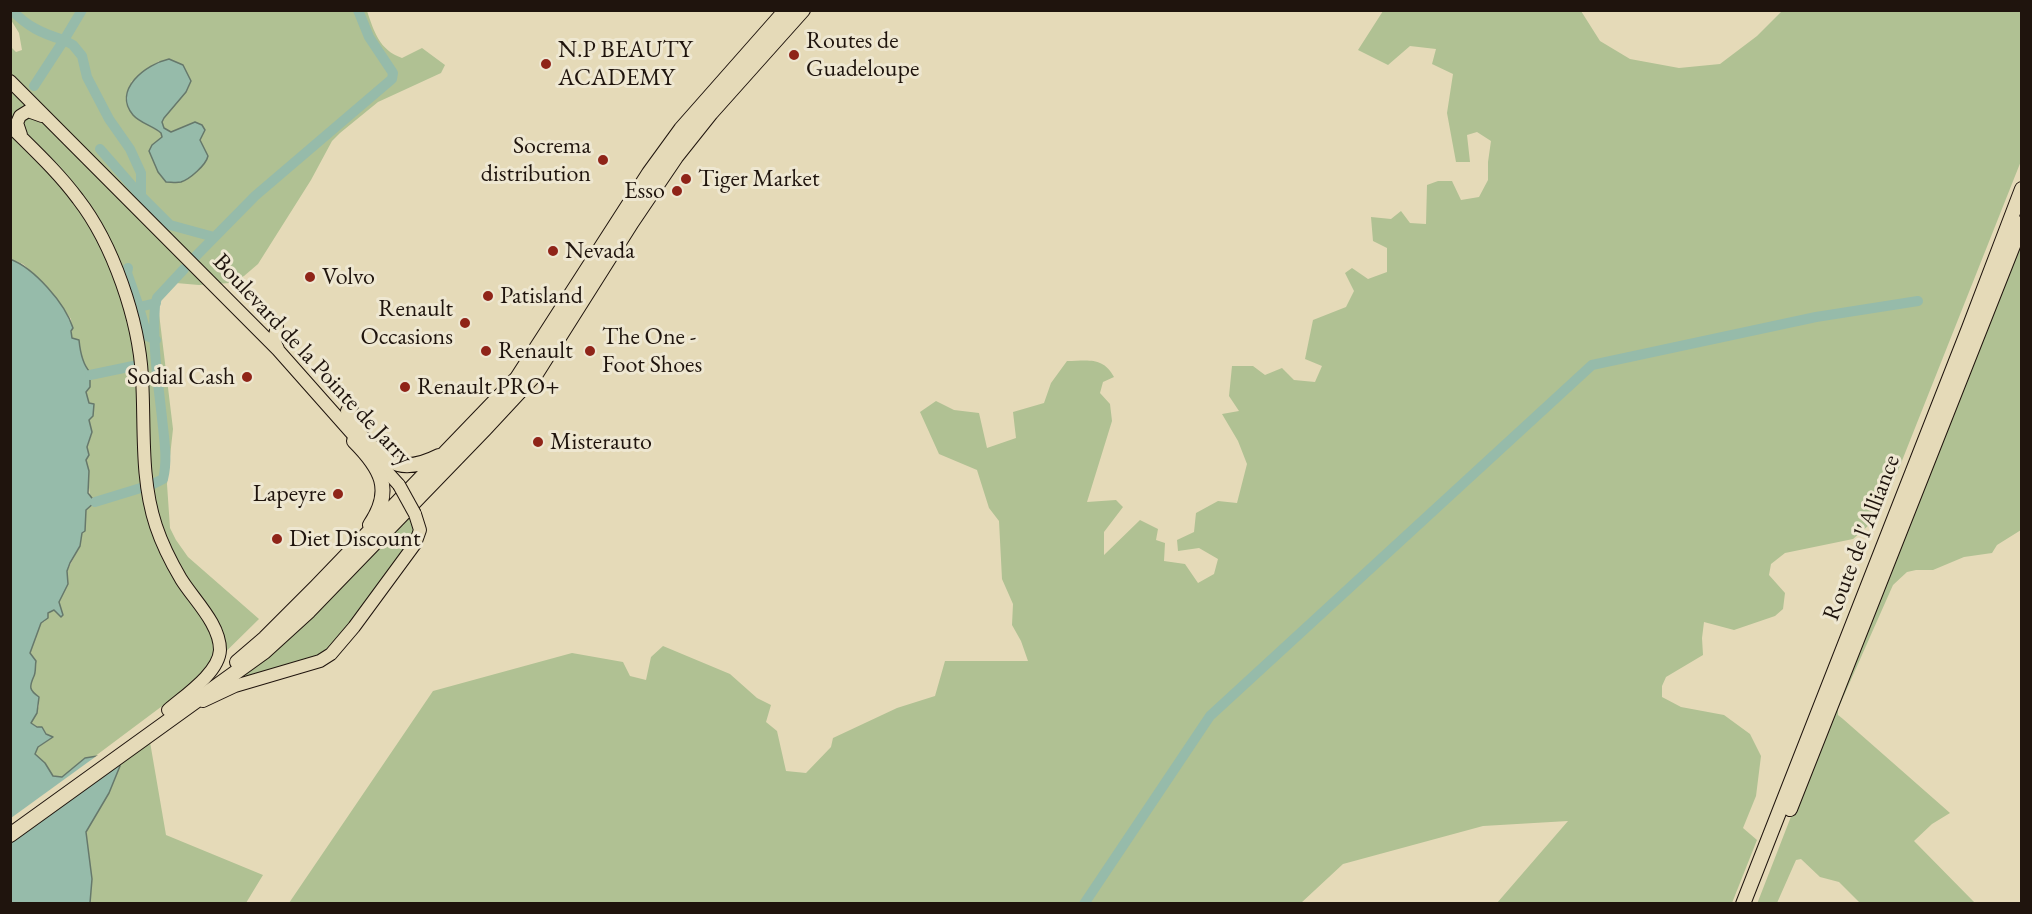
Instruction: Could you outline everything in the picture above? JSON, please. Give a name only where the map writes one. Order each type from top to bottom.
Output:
[{"type":"highway","points":[[745,55],[755,39],[781,10]]},
{"type":"highway","points":[[10,836],[137,741],[265,638],[517,378],[649,172],[681,129],[786,10]]},
{"type":"highway","points":[[174,712],[264,652],[286,633],[523,388],[546,359],[632,222],[676,157],[711,113],[803,10]]},
{"type":"highway","name":"Route de l'Alliance","points":[[1743,903],[2022,189]]},
{"type":"highway","name":"Route de l'Alliance","points":[[1753,903],[2022,223]]},
{"type":"highway","points":[[351,406],[348,411],[350,421],[375,450],[390,461],[399,465],[418,464],[446,452]]},
{"type":"highway","points":[[316,587],[372,523],[381,501],[383,482],[381,474],[354,441]]},
{"type":"highway","points":[[10,823],[137,741],[235,686]]},
{"type":"main road","points":[[10,114],[17,111],[21,103],[11,82]]},
{"type":"main road","name":"Boulevard de la Pointe de Jarry","points":[[11,82],[278,350],[399,486],[415,513],[420,530],[415,544],[354,627],[331,654],[320,661],[235,686],[174,712]]},
{"type":"main road","points":[[23,139],[17,123],[23,113],[34,112],[48,120]]},
{"type":"main road","points":[[10,126],[54,170],[89,214],[129,303],[140,351],[145,466],[150,504],[172,564],[212,625],[220,652],[217,663],[174,712]]},
{"type":"main road","points":[[277,326],[274,340],[278,350]]},
{"type":"shaded area","points":[[11,10],[367,11],[378,39],[394,55],[402,58],[422,48],[445,65],[441,73],[378,102],[332,141],[311,180],[258,264],[244,276],[230,283],[199,285],[176,283],[165,293],[158,305],[173,429],[167,484],[170,528],[188,557],[259,619],[197,680],[94,757],[85,758],[62,777],[53,776],[45,763],[35,754],[38,747],[50,739],[44,730],[31,723],[39,706],[39,697],[31,691],[30,687],[36,661],[30,653],[41,623],[45,621],[48,613],[54,610],[60,616],[59,602],[68,584],[67,571],[80,546],[82,533],[85,531],[86,510],[91,506],[86,460],[89,455],[87,448],[92,433],[89,420],[93,416],[93,404],[89,403],[86,392],[90,387],[90,372],[82,358],[79,340],[72,338],[71,319],[45,284],[23,264],[11,259],[11,47],[16,52],[22,50],[19,33],[11,20]],"holes":[[[159,61],[189,87],[162,122],[164,128],[171,132],[194,123],[204,127],[200,140],[199,170],[179,182],[166,182],[159,141],[162,137],[161,133],[145,123],[131,82]]]},
{"type":"shaded area","points":[[1383,11],[1581,11],[1600,41],[1630,59],[1679,68],[1720,64],[1757,36],[1782,11],[2021,11],[2021,161],[1886,501],[1877,518],[1853,539],[1785,553],[1771,564],[1769,575],[1785,593],[1783,609],[1775,616],[1734,630],[1704,622],[1703,655],[1666,677],[1662,686],[1662,697],[1681,707],[1724,715],[1750,734],[1761,756],[1756,796],[1743,828],[1757,840],[1732,903],[1497,903],[1568,821],[1483,826],[1343,864],[1301,903],[289,903],[433,691],[572,653],[623,662],[630,676],[646,680],[651,657],[663,646],[730,674],[757,698],[771,705],[766,722],[777,731],[786,771],[806,773],[831,747],[833,738],[897,708],[935,696],[945,661],[1028,661],[1012,625],[1013,604],[1002,579],[999,521],[989,508],[977,470],[939,454],[920,412],[936,401],[954,410],[979,413],[987,448],[1016,438],[1013,412],[1044,403],[1051,383],[1067,361],[1094,361],[1105,366],[1114,377],[1103,382],[1100,393],[1110,404],[1112,421],[1087,502],[1116,500],[1123,507],[1104,532],[1104,555],[1140,520],[1158,529],[1156,540],[1165,543],[1164,561],[1185,564],[1198,583],[1214,574],[1218,559],[1199,548],[1178,551],[1177,540],[1194,532],[1196,513],[1218,501],[1237,503],[1247,464],[1238,441],[1222,414],[1239,411],[1229,396],[1232,366],[1253,366],[1265,375],[1282,368],[1294,380],[1315,382],[1322,366],[1305,359],[1313,320],[1346,307],[1354,291],[1345,273],[1352,268],[1368,279],[1387,272],[1387,248],[1373,241],[1371,217],[1391,219],[1401,211],[1410,223],[1426,224],[1427,185],[1438,181],[1452,181],[1461,200],[1479,197],[1488,180],[1491,141],[1477,132],[1467,135],[1470,162],[1456,162],[1447,113],[1453,74],[1432,64],[1436,49],[1410,46],[1388,65],[1358,50]]},
{"type":"shaded area","points":[[169,59],[183,65],[191,81],[186,92],[164,118],[162,122],[164,128],[171,132],[195,122],[202,125],[205,130],[200,140],[208,156],[197,171],[189,178],[179,182],[166,182],[158,172],[149,151],[152,145],[162,137],[161,133],[133,115],[128,106],[127,96],[134,80],[142,72]]},
{"type":"shaded area","points":[[2021,237],[2021,530],[1997,545],[1992,553],[1964,557],[1933,570],[1907,572],[1893,585],[1838,709],[1838,715],[1950,813],[1932,824],[1914,841],[1975,903],[1858,903],[1839,882],[1820,877],[1801,859],[1796,860],[1777,903],[1757,904],[1834,706],[1932,469]]},
{"type":"shaded area","points":[[10,259],[29,270],[48,288],[69,318],[73,328],[72,338],[79,340],[81,353],[90,372],[90,387],[86,392],[89,403],[94,404],[93,416],[89,420],[92,432],[87,447],[89,455],[86,460],[89,471],[88,493],[95,502],[86,510],[85,531],[82,533],[80,546],[67,571],[68,584],[59,602],[63,615],[61,617],[54,610],[48,613],[48,618],[41,623],[30,653],[36,661],[31,688],[39,697],[37,713],[31,723],[42,727],[46,734],[53,737],[38,747],[35,754],[45,763],[53,776],[62,777],[85,758],[110,754],[120,766],[109,793],[86,832],[92,879],[90,903],[11,903]]},
{"type":"shaded area","points":[[409,511],[414,528],[413,536],[333,646],[314,660],[228,684]]},
{"type":"shaded area","points":[[150,742],[166,835],[263,875],[246,903],[90,903],[92,879],[86,832],[109,793],[119,765]]},
{"type":"pier","points":[[102,752],[111,752],[120,761],[10,840],[11,818]]},
{"type":"waterway","points":[[12,10],[35,29],[64,40],[82,10]]},
{"type":"waterway","points":[[195,257],[255,196],[392,79],[393,73],[369,37],[358,10]]},
{"type":"waterway","points":[[34,86],[64,40],[73,45],[82,56],[87,77],[109,119],[130,149],[141,173],[141,196]]},
{"type":"waterway","points":[[100,149],[170,225],[214,237]]},
{"type":"waterway","points":[[128,268],[127,273],[139,307],[156,303]]},
{"type":"waterway","points":[[151,485],[163,479],[165,457],[155,348],[155,305],[157,298],[184,269]]},
{"type":"waterway","points":[[1084,904],[1210,716],[1592,365],[1816,317],[1918,301]]},
{"type":"waterway","points":[[139,307],[147,336],[156,340]]},
{"type":"waterway","points":[[90,375],[138,365]]},
{"type":"waterway","points":[[95,502],[144,487]]},
{"type":"place","name":"Routes de Guadeloupe","points":[[794,55]]},
{"type":"place","name":"N.P BEAUTY ACADEMY","points":[[546,64]]},
{"type":"place","name":"Socrema distribution","points":[[603,160]]},
{"type":"place","name":"Tiger Market","points":[[686,179]]},
{"type":"place","name":"Esso","points":[[677,191]]},
{"type":"place","name":"Nevada","points":[[553,251]]},
{"type":"place","name":"Volvo","points":[[310,277]]},
{"type":"place","name":"Patisland","points":[[488,296]]},
{"type":"place","name":"Renault Occasions","points":[[465,323]]},
{"type":"place","name":"Renault","points":[[486,351]]},
{"type":"place","name":"The One - Foot Shoes","points":[[590,351]]},
{"type":"place","name":"Sodial Cash","points":[[247,377]]},
{"type":"place","name":"Renault PRO+","points":[[405,387]]},
{"type":"place","name":"Misterauto","points":[[538,442]]},
{"type":"place","name":"Lapeyre","points":[[338,494]]},
{"type":"place","name":"Diet Discount","points":[[277,539]]}]
